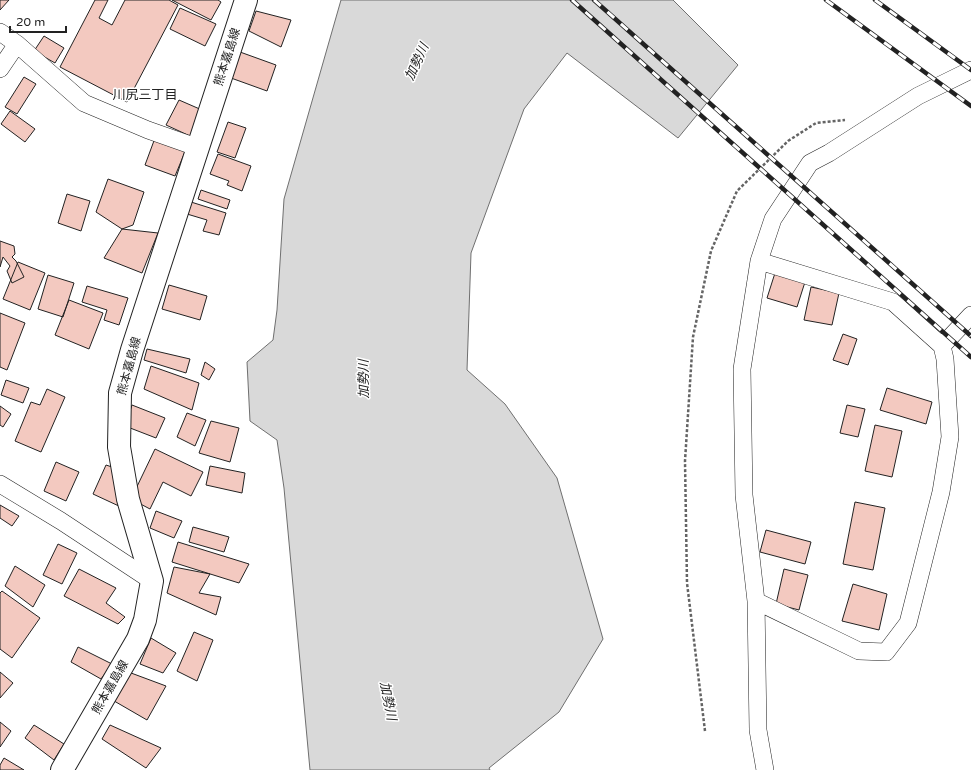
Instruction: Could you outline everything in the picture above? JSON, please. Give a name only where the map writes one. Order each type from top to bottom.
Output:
[{"type":"main road","name":"熊本嘉島線","points":[[62,770],[138,639],[145,620],[152,581],[128,499],[120,454],[120,393],[132,350],[246,0]]},
{"type":"street","points":[[0,32],[17,44],[84,103],[148,130],[199,148]]},
{"type":"street","points":[[0,69],[17,44]]},
{"type":"street","points":[[765,770],[758,730],[756,601],[744,495],[742,369],[759,261],[773,219],[810,163],[829,153],[918,96],[971,70]]},
{"type":"street","points":[[756,601],[859,651],[886,652],[908,622],[941,492],[950,436],[945,359],[942,346],[893,302],[759,261]]},
{"type":"street","points":[[942,346],[971,315]]},
{"type":"street","points":[[0,484],[61,521],[152,581]]},
{"type":"water","name":"加勢川","points":[[341,0],[673,0],[738,65],[678,138],[567,53],[524,109],[471,253],[467,370],[505,404],[557,478],[603,639],[559,712],[489,768],[490,770],[310,770],[284,488],[277,440],[250,421],[247,362],[273,340],[277,310],[284,199]]},
{"type":"building","points":[[0,0],[9,0],[0,10]]},
{"type":"building","points":[[95,0],[108,0],[99,18],[112,25],[125,0],[169,0],[178,5],[127,102],[60,67]]},
{"type":"building","points":[[172,0],[218,0],[221,2],[211,20]]},
{"type":"building","points":[[180,8],[216,24],[205,46],[170,29]]},
{"type":"building","points":[[256,11],[291,20],[281,47],[249,31]]},
{"type":"building","points":[[44,36],[64,48],[55,63],[34,51]]},
{"type":"building","points":[[240,52],[276,65],[267,91],[231,78]]},
{"type":"building","points":[[24,77],[36,84],[17,114],[5,107]]},
{"type":"building","points":[[179,100],[202,110],[190,136],[166,125]]},
{"type":"building","points":[[10,111],[35,129],[25,142],[1,124]]},
{"type":"building","points":[[228,122],[246,128],[235,158],[217,152]]},
{"type":"building","points":[[155,138],[187,147],[175,176],[145,165]]},
{"type":"building","points":[[218,154],[251,166],[242,191],[227,185],[229,181],[210,174]]},
{"type":"building","points":[[108,179],[144,192],[133,225],[122,229],[96,212]]},
{"type":"building","points":[[201,190],[230,200],[227,209],[198,199]]},
{"type":"building","points":[[67,194],[90,201],[81,231],[58,223]]},
{"type":"building","points":[[191,202],[226,213],[219,235],[203,231],[207,220],[187,214]]},
{"type":"building","points":[[122,229],[158,233],[142,273],[104,258]]},
{"type":"building","points":[[0,241],[14,246],[15,254],[12,257],[16,261],[24,277],[12,283],[7,271],[10,266],[3,257],[0,267]]},
{"type":"building","points":[[18,262],[45,273],[30,310],[3,299]]},
{"type":"building","points":[[775,273],[805,282],[797,307],[767,298]]},
{"type":"building","points":[[48,275],[74,283],[63,317],[38,309]]},
{"type":"building","points":[[169,285],[207,296],[200,320],[162,309]]},
{"type":"building","points":[[87,286],[128,298],[119,325],[104,320],[107,310],[82,302]]},
{"type":"building","points":[[811,287],[839,293],[832,325],[804,320]]},
{"type":"building","points":[[69,300],[103,313],[89,349],[55,335]]},
{"type":"building","points":[[0,313],[25,323],[7,370],[0,367]]},
{"type":"building","points":[[843,334],[857,339],[848,365],[833,360]]},
{"type":"building","points":[[147,349],[190,359],[186,373],[144,360]]},
{"type":"building","points":[[205,362],[215,369],[209,380],[201,375]]},
{"type":"building","points":[[151,366],[199,383],[192,410],[144,389]]},
{"type":"building","points":[[6,380],[29,388],[23,403],[1,395]]},
{"type":"building","points":[[887,388],[932,402],[926,424],[880,410]]},
{"type":"building","points":[[47,389],[65,397],[41,452],[15,441],[31,402],[40,405]]},
{"type":"building","points":[[132,405],[165,418],[156,438],[125,426]]},
{"type":"building","points":[[847,405],[865,409],[858,437],[840,433]]},
{"type":"building","points":[[0,406],[11,414],[3,427],[0,425]]},
{"type":"building","points":[[187,413],[206,420],[195,446],[177,437]]},
{"type":"building","points":[[211,421],[239,428],[230,462],[199,453]]},
{"type":"building","points":[[875,425],[902,431],[892,477],[865,471]]},
{"type":"building","points":[[155,449],[203,472],[191,496],[163,482],[150,509],[131,499]]},
{"type":"building","points":[[56,462],[79,472],[66,501],[44,491]]},
{"type":"building","points":[[106,465],[115,468],[121,507],[93,494]]},
{"type":"building","points":[[210,466],[245,473],[242,493],[206,485]]},
{"type":"building","points":[[855,502],[885,508],[873,570],[843,564]]},
{"type":"building","points":[[0,505],[19,516],[12,526],[0,518]]},
{"type":"building","points":[[156,511],[182,521],[174,538],[150,528]]},
{"type":"building","points":[[193,527],[229,537],[224,552],[189,542]]},
{"type":"building","points":[[766,530],[811,542],[805,564],[760,552]]},
{"type":"building","points":[[178,542],[249,564],[239,583],[172,562]]},
{"type":"building","points":[[58,544],[77,553],[62,584],[43,575]]},
{"type":"building","points":[[15,566],[45,585],[33,607],[5,586]]},
{"type":"building","points":[[174,567],[210,574],[199,593],[221,597],[216,615],[167,593]]},
{"type":"building","points":[[79,569],[116,588],[106,603],[125,617],[118,624],[64,596]]},
{"type":"building","points":[[784,569],[808,575],[799,610],[776,604]]},
{"type":"building","points":[[853,584],[887,594],[879,630],[842,621]]},
{"type":"building","points":[[2,591],[40,618],[12,658],[0,649],[0,593]]},
{"type":"building","points":[[194,632],[213,640],[197,681],[177,671]]},
{"type":"building","points":[[151,638],[176,653],[163,673],[140,664]]},
{"type":"building","points":[[78,647],[112,664],[101,679],[71,662]]},
{"type":"building","points":[[123,670],[166,686],[147,720],[109,698]]},
{"type":"building","points":[[0,672],[13,683],[0,698]]},
{"type":"building","points":[[0,722],[11,731],[0,747]]},
{"type":"building","points":[[34,725],[64,744],[54,760],[25,738]]},
{"type":"building","points":[[110,725],[161,748],[146,768],[102,739]]},
{"type":"building","points":[[4,758],[24,770],[0,770],[0,765]]},
{"type":"railway","points":[[572,0],[971,357]]},
{"type":"railway","points":[[594,0],[971,336]]},
{"type":"railway","points":[[826,0],[971,106]]},
{"type":"railway","points":[[875,0],[971,70]]},
{"type":"district","name":"川尻三丁目","points":[[145,95]]}]
